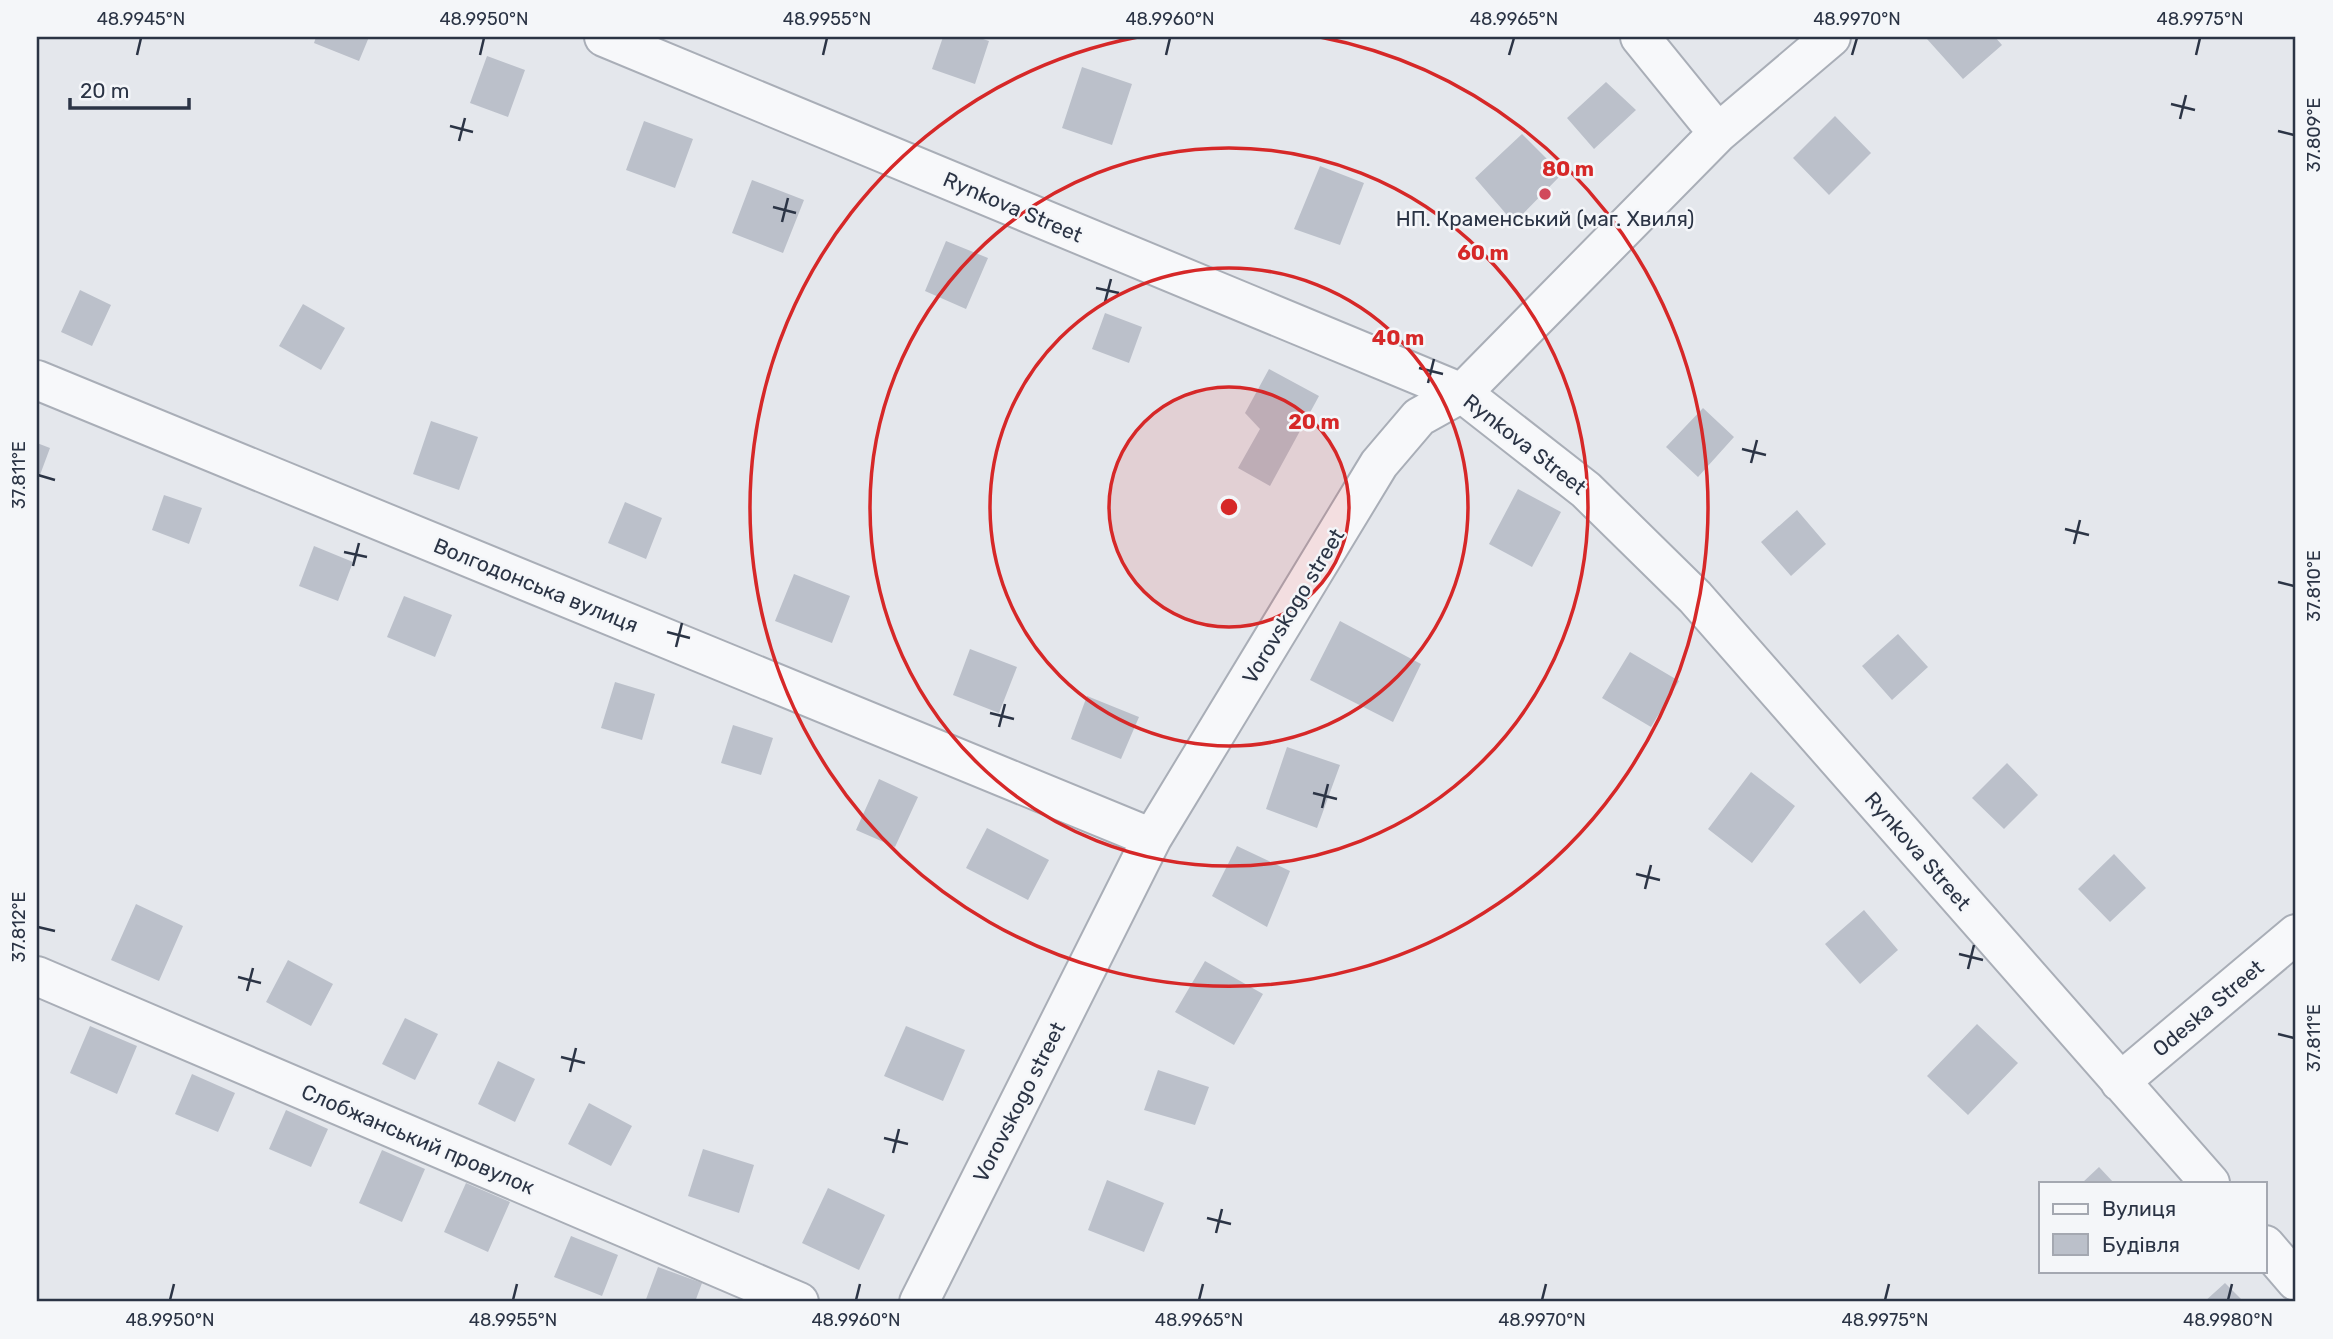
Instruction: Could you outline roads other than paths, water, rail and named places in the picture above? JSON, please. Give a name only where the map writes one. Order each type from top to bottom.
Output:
[{"type":"street","name":"Rynkova Street","points":[[604,37],[1462,393],[1586,490],[1695,597],[2209,1182]]},
{"type":"street","points":[[1640,37],[1718,133]]},
{"type":"street","name":"Vorovskogo street","points":[[919,1302],[1152,838],[1379,464],[1419,417],[1462,393],[1718,133],[1831,37]]},
{"type":"street","name":"Волгодонська вулиця","points":[[37,380],[1152,838]]},
{"type":"street","name":"Odeska Street","points":[[2120,1082],[2296,934]]},
{"type":"street","name":"Слобжанський провулок","points":[[37,976],[799,1302]]},
{"type":"street","points":[[2266,1246],[2296,1281]]},
{"type":"place","name":"НП. Краменський (маг. Хвиля)","points":[[1545,194]]}]
